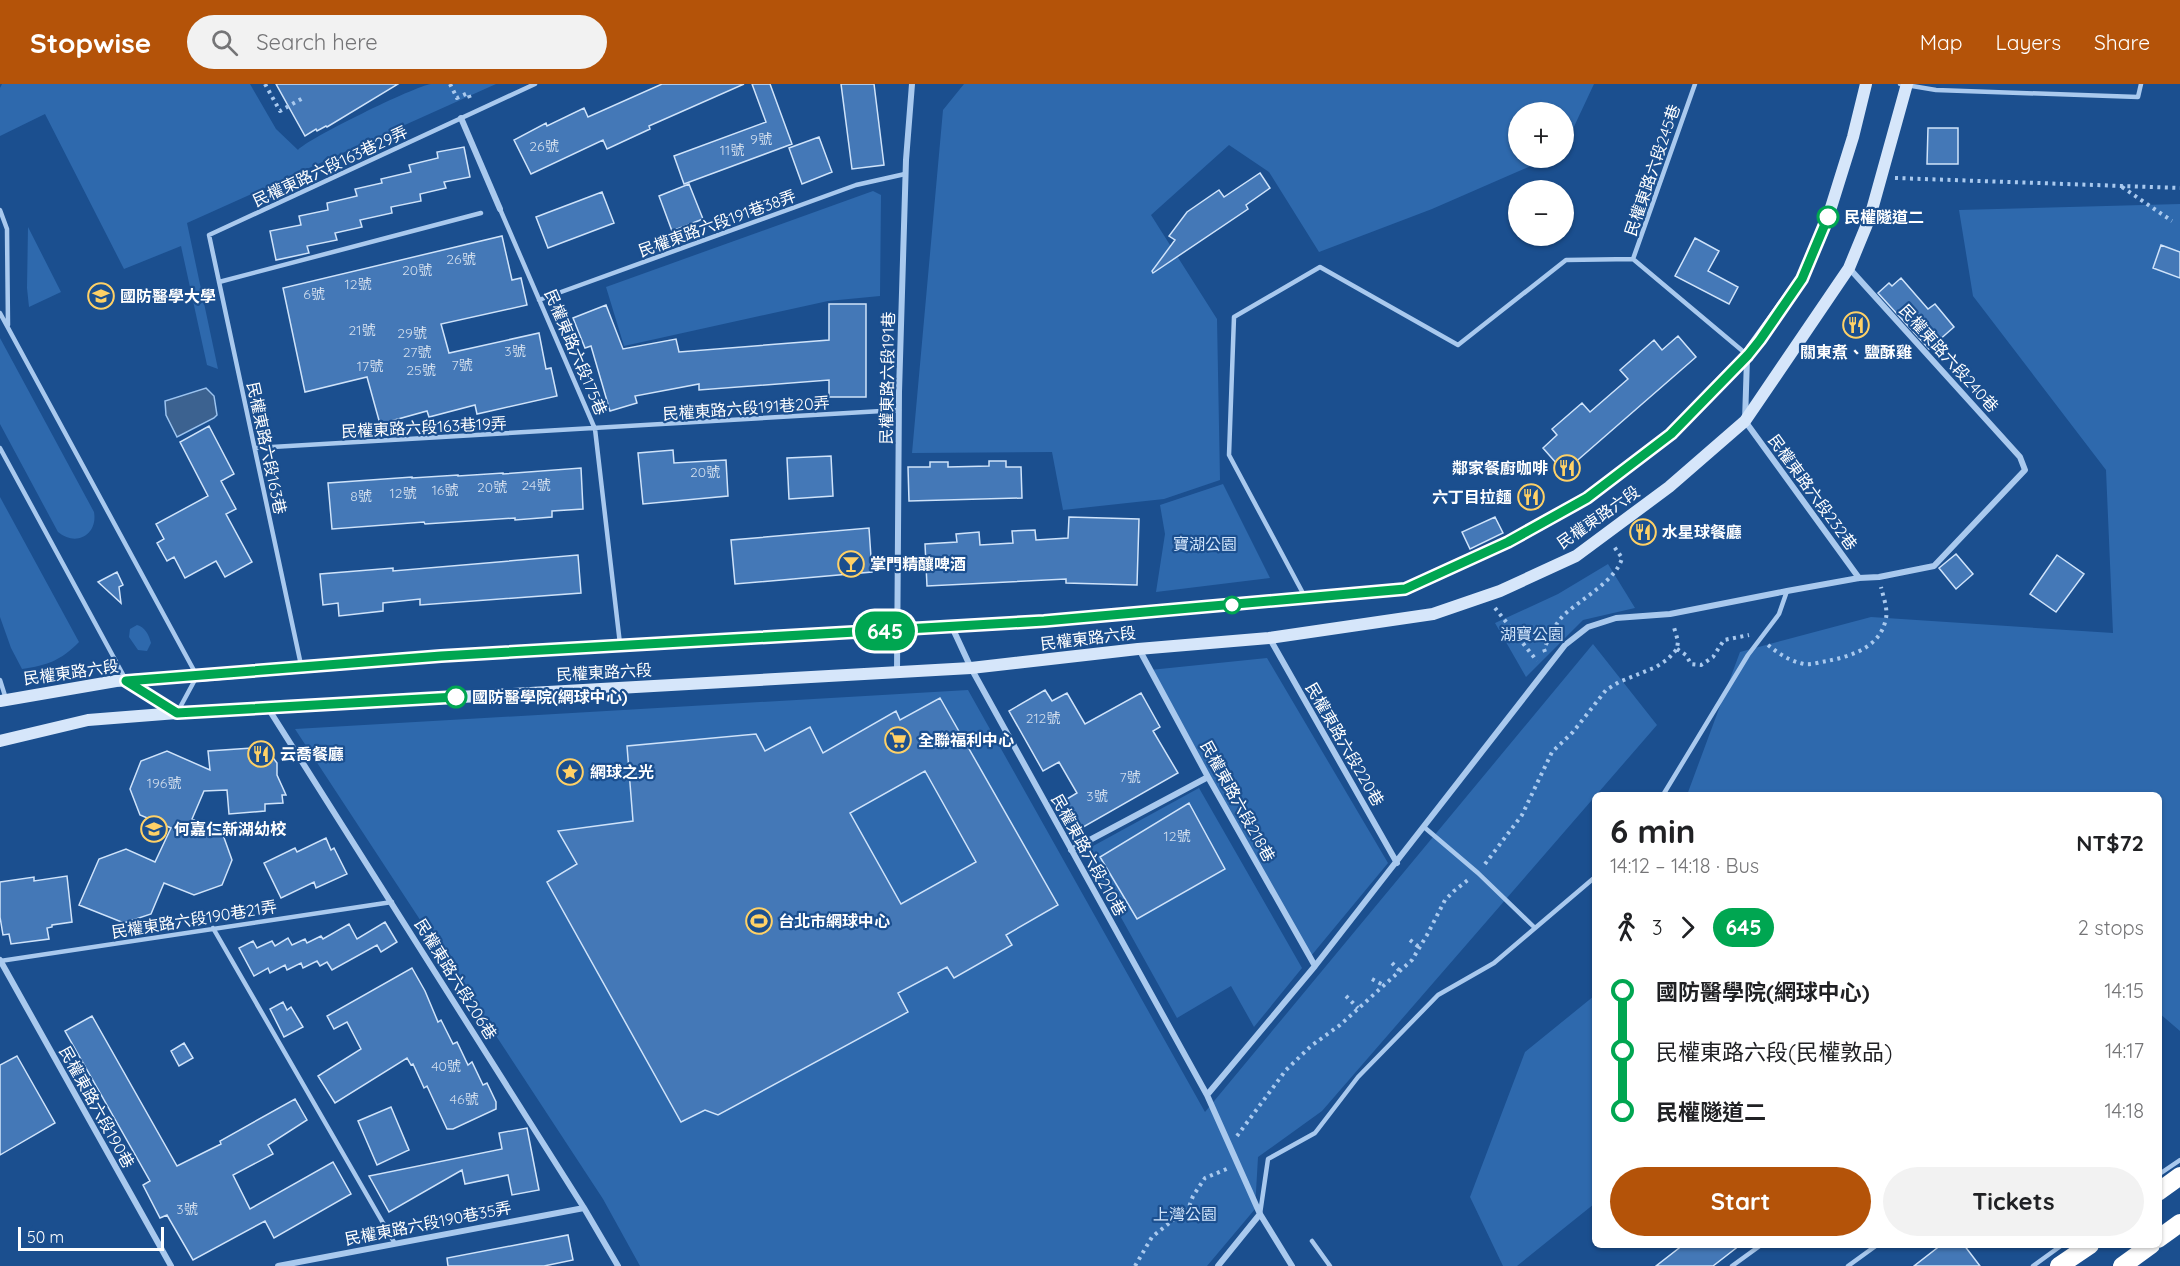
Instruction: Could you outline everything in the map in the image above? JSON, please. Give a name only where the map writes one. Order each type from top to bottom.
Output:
[{"type":"highway","points":[[2162,1189],[2180,1176]]},
{"type":"highway","points":[[2162,1236],[2180,1223]]},
{"type":"highway","points":[[2059,1266],[2086,1248]]},
{"type":"highway","points":[[2122,1266],[2147,1248]]},
{"type":"main road","name":"民權東路六段","points":[[3,700],[126,681],[302,666],[1044,621],[1405,589],[1508,542],[1587,498],[1671,434],[1748,355],[1802,279],[1828,217],[1856,128],[1866,84]]},
{"type":"main road","name":"民權東路六段","points":[[0,741],[88,720],[177,713],[972,668],[1138,649],[1269,638],[1433,614],[1486,596],[1576,556],[1669,487],[1745,421],[1849,268],[1870,217],[1882,178],[1904,84]]},
{"type":"street","name":"民權東路六段191巷","points":[[897,673],[899,410],[905,174],[912,84]]},
{"type":"street","name":"民權東路六段175巷","points":[[461,118],[500,209]]},
{"type":"street","name":"民權東路六段240巷","points":[[1849,268],[2020,457],[2025,470],[1934,566],[1879,577]]},
{"type":"street","points":[[1745,421],[1748,355]]},
{"type":"street","name":"民權東路六段232巷","points":[[1745,421],[1859,578]]},
{"type":"street","points":[[1207,1095],[1315,966],[1565,645],[1588,627],[1616,618],[1670,614],[1859,578],[1879,577]]},
{"type":"street","name":"民權東路六段210巷","points":[[952,627],[1071,850],[1207,1095],[1260,1214],[1292,1266]]},
{"type":"street","name":"民權東路六段220巷","points":[[1269,638],[1396,863]]},
{"type":"street","name":"民權東路六段218巷","points":[[1138,649],[1315,966]]},
{"type":"street","name":"民權東路六段206巷","points":[[267,707],[392,902],[618,1266]]},
{"type":"street","points":[[1071,850],[1208,777]]},
{"type":"street","name":"民權東路六段190巷","points":[[0,961],[171,1266]]},
{"type":"street","name":"民權東路六段190巷35弄","points":[[278,1266],[394,1242],[584,1208]]},
{"type":"street","points":[[1218,1266],[1260,1214]]},
{"type":"lane","name":"民權東路六段163巷29弄","points":[[209,235],[535,84]]},
{"type":"lane","name":"民權東路六段245巷","points":[[1695,84],[1633,259],[1748,355]]},
{"type":"lane","points":[[1904,84],[1936,90],[2138,97],[2142,84]]},
{"type":"lane","name":"民權東路六段191巷38弄","points":[[539,300],[856,185],[905,174]]},
{"type":"lane","name":"民權東路六段175巷","points":[[500,209],[595,429],[620,645]]},
{"type":"lane","points":[[0,210],[8,229],[8,328]]},
{"type":"lane","points":[[219,282],[481,213]]},
{"type":"lane","name":"民權東路六段163巷","points":[[209,235],[302,666]]},
{"type":"lane","points":[[1306,599],[1229,454],[1234,317],[1320,267],[1458,345],[1566,260],[1633,259]]},
{"type":"lane","points":[[0,313],[197,676],[177,713],[126,681],[0,448]]},
{"type":"lane","name":"民權東路六段191巷20弄","points":[[595,429],[899,410]]},
{"type":"lane","name":"民權東路六段163巷19弄","points":[[255,448],[595,429]]},
{"type":"lane","points":[[1665,792],[1748,656],[1779,614],[1787,591]]},
{"type":"lane","points":[[0,680],[3,700]]},
{"type":"lane","points":[[1424,827],[1478,873],[1535,928]]},
{"type":"lane","points":[[1260,1214],[1268,1159],[1315,1133],[1352,1084],[1431,1001],[1494,963],[1592,880]]},
{"type":"lane","name":"民權東路六段190巷21弄","points":[[0,961],[392,902]]},
{"type":"lane","points":[[213,928],[394,1242]]},
{"type":"lane","points":[[2162,1172],[2180,1160]]},
{"type":"lane","points":[[1312,1240],[1330,1266]]},
{"type":"lane","points":[[1732,1266],[1757,1248]]},
{"type":"lane","points":[[1848,1266],[1873,1248]]},
{"type":"lane","points":[[2033,1266],[2058,1248]]},
{"type":"path","points":[[265,84],[280,111],[303,98]]},
{"type":"path","points":[[450,84],[457,98],[468,93],[472,102]]},
{"type":"path","points":[[1882,178],[2180,188]]},
{"type":"path","points":[[2121,187],[2172,220]]},
{"type":"path","points":[[1550,664],[1544,649],[1553,627],[1620,567],[1622,558],[1605,534]]},
{"type":"path","points":[[1677,650],[1686,655],[1691,664],[1701,665],[1713,657],[1724,640],[1756,635],[1780,654],[1795,662],[1808,664],[1844,658],[1872,645],[1886,621],[1887,614],[1879,577]]},
{"type":"path","points":[[1486,596],[1544,672]]},
{"type":"path","points":[[1230,1146],[1286,1070],[1311,1046],[1340,1025],[1385,986],[1412,960],[1445,900],[1478,873],[1522,815],[1552,752],[1573,732],[1602,695],[1619,682],[1656,667],[1677,650],[1678,641],[1670,614]]},
{"type":"path","points":[[1410,940],[1420,948]]},
{"type":"path","points":[[1392,963],[1400,971]]},
{"type":"path","points":[[1372,979],[1385,986]]},
{"type":"path","points":[[1346,996],[1358,1008]]},
{"type":"path","points":[[1135,1266],[1152,1237],[1189,1207],[1193,1196],[1205,1178],[1238,1164]]},
{"type":"green space","points":[[2,84],[250,84],[276,129],[298,150],[340,125],[421,87],[431,84],[496,84],[187,223],[218,369],[207,365],[181,246],[124,269],[45,114],[0,136],[0,88]]},
{"type":"green space","points":[[964,84],[1594,84],[1574,127],[1574,102],[1508,102],[1508,168],[1526,168],[1432,209],[1319,252],[1269,172],[1229,145],[1151,215],[1217,319],[1220,480],[1164,499],[1063,510],[1052,452],[912,453],[943,110]]},
{"type":"green space","points":[[873,191],[881,195],[880,296],[828,301],[624,346],[606,287]]},
{"type":"green space","points":[[2180,204],[2180,1031],[2162,1016],[2162,792],[1688,792],[1740,652],[1871,617],[2113,633],[2106,470],[1973,296],[1959,210]]},
{"type":"green space","points":[[28,227],[61,292],[29,307],[27,288]]},
{"type":"green space","points":[[0,338],[94,512],[93,527],[84,536],[72,538],[58,532],[0,424]]},
{"type":"green space","name":"寶湖公園","points":[[1223,484],[1270,578],[1156,592],[1165,534],[1160,505]]},
{"type":"green space","points":[[0,497],[79,642],[66,654],[39,666],[22,669],[11,648],[0,617]]},
{"type":"green space","name":"湖寶公園","points":[[1608,564],[1635,608],[1583,620],[1526,677],[1495,623],[1558,594]]},
{"type":"green space","points":[[137,625],[144,629],[149,637],[151,643],[147,651],[138,650],[129,637],[130,629]]},
{"type":"green space","name":"台北市網球中心","points":[[1593,644],[1657,725],[1599,792],[1592,792],[1592,800],[1322,1111],[1258,1157],[1255,1209],[1207,1266],[640,1266],[603,1199],[295,729],[968,690],[1205,1112]]},
{"type":"green space","points":[[1267,658],[1388,863],[1311,956],[1150,670]]},
{"type":"green space","points":[[1199,788],[1302,968],[1254,1027],[1231,986],[1177,1018],[1084,851]]},
{"type":"green space","points":[[1592,998],[1592,1206],[1517,1266],[1503,1266],[1470,1197],[1525,1052]]},
{"type":"shaded area","points":[[206,388],[214,396],[217,415],[177,437],[166,415],[165,401]]},
{"type":"building","points":[[276,84],[398,84],[327,127],[317,131],[316,129],[305,136]]},
{"type":"building","points":[[662,84],[744,84],[649,126],[650,129],[607,149],[603,140],[531,174],[514,140],[546,123],[547,126],[584,108],[588,117]]},
{"type":"building","points":[[752,84],[770,84],[792,144],[684,184],[674,156],[766,122]]},
{"type":"building","points":[[841,84],[874,84],[884,165],[852,169]]},
{"type":"building","points":[[1928,128],[1958,128],[1958,164],[1927,164]]},
{"type":"building","points":[[819,137],[832,172],[802,184],[789,148]]},
{"type":"building","points":[[464,147],[470,177],[444,182],[446,188],[420,194],[421,201],[391,207],[392,213],[360,220],[362,227],[335,233],[337,240],[307,246],[309,253],[276,260],[270,231],[301,225],[299,216],[328,210],[327,203],[357,196],[355,189],[382,183],[381,179],[411,172],[409,165],[438,158],[437,152]]},
{"type":"building","points":[[1260,173],[1270,188],[1246,205],[1248,209],[1153,273],[1152,271],[1175,240],[1169,236],[1187,212],[1219,190],[1224,197]]},
{"type":"building","points":[[689,184],[703,219],[672,231],[659,196]]},
{"type":"building","points":[[602,192],[614,223],[548,248],[536,217]]},
{"type":"building","points":[[502,236],[512,280],[521,278],[527,305],[441,324],[449,353],[539,333],[546,369],[551,368],[557,396],[477,414],[475,405],[429,417],[427,411],[380,424],[367,377],[305,392],[283,288]]},
{"type":"building","points":[[1695,238],[1719,251],[1708,271],[1738,287],[1729,304],[1675,276]]},
{"type":"building","points":[[2161,245],[2180,252],[2180,278],[2153,268]]},
{"type":"building","points":[[1901,278],[1928,309],[1935,304],[1954,327],[1929,349],[1878,293],[1889,283],[1892,286]]},
{"type":"building","points":[[829,304],[866,304],[866,397],[829,397],[829,380],[699,390],[699,384],[635,396],[637,403],[610,411],[591,346],[585,348],[573,318],[606,305],[623,349],[676,339],[679,352],[829,340]]},
{"type":"building","points":[[1678,336],[1696,357],[1564,472],[1543,448],[1557,435],[1552,429],[1582,403],[1590,412],[1628,379],[1620,370],[1654,340],[1662,350]]},
{"type":"building","points":[[209,426],[234,474],[221,481],[236,509],[226,514],[252,562],[225,577],[216,561],[185,578],[174,557],[167,561],[157,543],[164,539],[156,524],[208,496],[180,442]]},
{"type":"building","points":[[673,450],[674,463],[726,460],[728,496],[643,504],[638,453]]},
{"type":"building","points":[[831,456],[833,496],[789,499],[787,458]]},
{"type":"building","points":[[989,461],[1006,461],[1006,467],[1021,467],[1022,498],[909,501],[908,467],[930,467],[930,462],[948,462],[948,467],[989,466]]},
{"type":"building","points":[[581,468],[583,509],[552,511],[552,517],[425,524],[424,522],[332,529],[328,483]]},
{"type":"building","points":[[1069,517],[1139,519],[1137,585],[1066,583],[1066,579],[927,586],[925,544],[957,542],[956,534],[979,532],[980,545],[1013,543],[1012,531],[1035,530],[1036,540],[1068,538]]},
{"type":"building","points":[[1495,517],[1503,533],[1470,549],[1462,532]]},
{"type":"building","points":[[869,528],[872,572],[735,584],[731,540]]},
{"type":"building","points":[[1956,554],[1973,574],[1956,589],[1939,568]]},
{"type":"building","points":[[578,555],[581,593],[420,605],[420,599],[383,603],[383,611],[339,616],[338,603],[323,605],[320,574],[393,568],[393,571]]},
{"type":"building","points":[[2057,555],[2084,574],[2056,612],[2030,594]]},
{"type":"building","points":[[117,572],[123,585],[119,587],[121,603],[98,582]]},
{"type":"building","points":[[1045,690],[1052,701],[1067,693],[1085,724],[1141,693],[1160,727],[1153,731],[1178,773],[1078,830],[1062,802],[1077,793],[1059,762],[1043,771],[1009,711]]},
{"type":"building","points":[[940,698],[1058,905],[1006,935],[1012,945],[954,978],[947,967],[898,993],[908,1012],[718,1115],[705,1110],[681,1122],[547,882],[577,864],[558,831],[633,821],[627,746],[756,734],[765,751],[810,727],[823,753],[896,711],[900,720]],"holes":[[[925,771],[976,862],[901,904],[850,813]]]},
{"type":"building","points":[[265,747],[277,763],[277,775],[286,795],[282,795],[283,803],[265,804],[265,811],[229,814],[227,790],[204,791],[192,819],[222,832],[232,860],[222,885],[194,895],[164,883],[151,914],[124,923],[79,905],[99,859],[126,849],[155,862],[171,828],[140,815],[130,789],[141,761],[167,751],[210,770],[208,751]]},
{"type":"building","points":[[1189,803],[1225,869],[1137,919],[1100,857]]},
{"type":"building","points":[[326,838],[331,850],[334,848],[347,874],[316,888],[314,882],[281,898],[264,863],[295,848],[297,852]]},
{"type":"building","points":[[67,876],[72,922],[47,928],[49,939],[11,944],[9,934],[3,935],[0,917],[0,882],[34,877],[34,881]]},
{"type":"building","points":[[385,922],[397,942],[381,952],[377,945],[332,970],[327,962],[320,966],[317,961],[303,968],[301,963],[287,970],[285,965],[270,973],[268,968],[254,976],[239,948],[253,941],[257,948],[272,941],[275,946],[288,938],[292,945],[305,939],[307,943],[321,936],[323,939],[349,924],[357,939]]},
{"type":"building","points":[[412,968],[438,1022],[441,1020],[453,1044],[457,1042],[468,1065],[472,1062],[483,1085],[487,1083],[496,1102],[496,1109],[453,1129],[447,1129],[427,1086],[424,1088],[413,1064],[411,1065],[407,1058],[335,1103],[318,1076],[361,1049],[347,1022],[334,1029],[327,1016]]},
{"type":"building","points":[[283,1002],[287,1010],[291,1007],[303,1027],[284,1037],[270,1009]]},
{"type":"building","points":[[92,1016],[177,1166],[221,1144],[220,1141],[295,1099],[307,1120],[268,1145],[273,1154],[233,1175],[250,1209],[333,1162],[351,1194],[274,1238],[265,1221],[193,1260],[167,1215],[160,1218],[143,1185],[150,1181],[65,1031]]},
{"type":"building","points":[[184,1043],[193,1058],[179,1066],[171,1051]]},
{"type":"building","points":[[17,1056],[55,1123],[0,1155],[0,1065]]},
{"type":"building","points":[[391,1107],[409,1150],[377,1165],[358,1121]]},
{"type":"building","points":[[527,1128],[539,1190],[512,1195],[508,1175],[465,1184],[462,1170],[389,1212],[369,1176],[502,1149],[499,1133]]},
{"type":"building","points":[[568,1235],[573,1260],[544,1266],[448,1266],[447,1258]]},
{"type":"building","points":[[1679,1248],[1736,1248],[1713,1266],[1656,1266]]},
{"type":"building","points":[[1937,1248],[1966,1248],[1980,1266],[1914,1266]]},
{"type":"bus line","name":"645","points":[[456,697],[177,713],[126,681],[441,656],[1044,621],[1405,589],[1508,542],[1587,498],[1671,434],[1760,340],[1802,279],[1828,217]]},
{"type":"place","name":"民權隧道二","points":[[1828,217]]},
{"type":"place","name":"國防醫學大學","points":[[101,296]]},
{"type":"place","name":"關東煮、鹽酥雞","points":[[1856,325]]},
{"type":"place","name":"鄰家餐廚咖啡","points":[[1567,468]]},
{"type":"place","name":"六丁目拉麵","points":[[1531,497]]},
{"type":"place","name":"水星球餐廳","points":[[1643,532]]},
{"type":"place","name":"掌門精釀啤酒","points":[[851,564]]},
{"type":"place","name":"國防醫學院(網球中心)","points":[[456,697]]},
{"type":"place","name":"全聯福利中心","points":[[898,740]]},
{"type":"place","name":"云喬餐廳","points":[[261,754]]},
{"type":"place","name":"網球之光","points":[[570,772]]},
{"type":"place","name":"何嘉仁新湖幼校","points":[[154,829]]},
{"type":"place","name":"台北市網球中心","points":[[759,921]]},
{"type":"park label","name":"上灣公園","points":[[1185,1214]]}]
